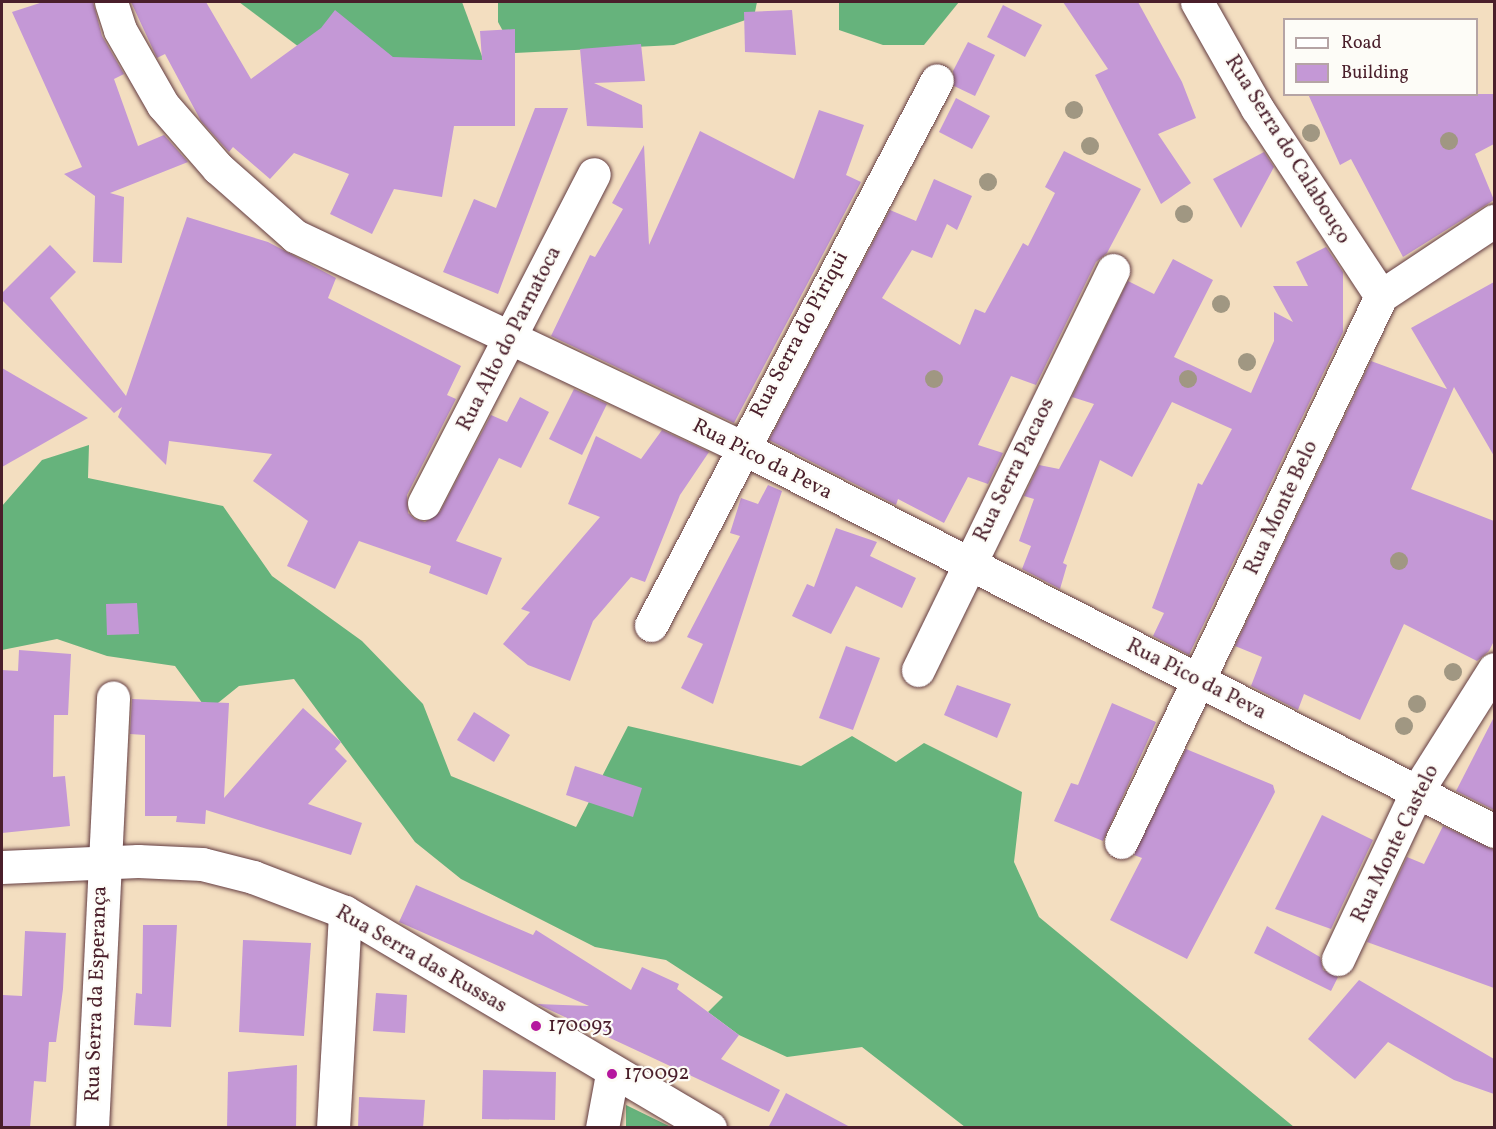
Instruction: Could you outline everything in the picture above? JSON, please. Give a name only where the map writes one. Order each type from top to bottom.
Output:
[{"type":"street","name":"Rua Pico da Peva","points":[[111,2],[120,30],[163,105],[218,168],[295,236],[512,341],[741,447],[967,566],[1494,831]]},
{"type":"street","name":"Rua Serra do Calabouço","points":[[1197,2],[1257,108],[1381,296]]},
{"type":"street","name":"Rua Serra do Piriqui","points":[[651,626],[741,447],[938,80]]},
{"type":"street","name":"Rua Alto do Parnatoca","points":[[424,503],[512,341],[594,174]]},
{"type":"street","points":[[1381,296],[1494,221]]},
{"type":"street","name":"Rua Serra Pacaos","points":[[918,670],[1113,270]]},
{"type":"street","name":"Rua Monte Belo","points":[[1121,842],[1201,682],[1381,296]]},
{"type":"street","name":"Rua Monte Castelo","points":[[1338,959],[1418,791],[1494,669]]},
{"type":"street","name":"Rua Serra da Esperança","points":[[92,1128],[103,860],[113,698]]},
{"type":"street","name":"Rua Serra das Russas","points":[[2,867],[103,860],[202,864],[345,912],[612,1074],[710,1128]]},
{"type":"street","points":[[333,1128],[345,912]]},
{"type":"street","points":[[602,1128],[612,1074]]},
{"type":"green space","points":[[239,2],[462,2],[486,67],[443,82],[299,47]]},
{"type":"green space","points":[[498,2],[757,2],[754,17],[674,45],[515,53],[498,22]]},
{"type":"green space","points":[[839,2],[959,2],[924,45],[883,45],[839,30]]},
{"type":"green space","points":[[89,445],[88,478],[223,506],[272,576],[362,641],[423,704],[451,776],[576,827],[628,726],[801,766],[852,736],[896,762],[924,743],[1022,792],[1014,862],[1039,917],[1294,1127],[965,1127],[862,1047],[787,1057],[739,1035],[708,1012],[723,997],[666,960],[595,947],[461,879],[415,842],[294,679],[239,686],[208,711],[175,666],[107,656],[57,639],[2,650],[2,506],[42,460]]},
{"type":"green space","points":[[626,1105],[671,1127],[626,1127]]},
{"type":"building","points":[[43,2],[93,2],[102,36],[124,74],[114,79],[138,146],[164,135],[188,162],[110,193],[124,197],[122,263],[93,262],[95,196],[64,174],[82,167],[12,12]]},
{"type":"building","points":[[131,2],[206,2],[251,79],[321,28],[335,10],[393,57],[482,60],[480,31],[515,29],[515,126],[454,126],[442,197],[394,189],[372,234],[330,214],[349,174],[294,153],[270,179],[233,147],[229,152],[201,121],[165,54],[157,58]]},
{"type":"building","points":[[1063,2],[1138,2],[1182,82],[1196,118],[1158,134],[1191,183],[1161,204],[1095,75],[1108,69]]},
{"type":"building","points":[[1003,5],[1042,25],[1025,57],[987,37]]},
{"type":"building","points":[[792,10],[796,55],[745,52],[744,12]]},
{"type":"building","points":[[968,42],[995,55],[975,96],[954,86],[953,71]]},
{"type":"building","points":[[641,44],[645,81],[594,83],[642,105],[643,128],[587,126],[580,49]]},
{"type":"building","points":[[1478,94],[1494,94],[1494,144],[1475,154],[1494,200],[1403,257],[1351,159],[1340,165],[1309,96],[1478,96]]},
{"type":"building","points":[[956,98],[990,116],[972,149],[939,132]]},
{"type":"building","points":[[535,108],[568,108],[498,294],[443,272],[474,199],[496,208]]},
{"type":"building","points":[[819,110],[864,125],[846,175],[861,182],[734,423],[551,336],[590,255],[595,257],[623,209],[612,203],[644,145],[649,245],[700,131],[794,179]]},
{"type":"building","points":[[1064,151],[1141,189],[1107,253],[1096,262],[1036,385],[1011,376],[978,445],[1003,453],[988,484],[968,477],[944,523],[898,499],[896,505],[769,440],[890,210],[916,221],[934,179],[972,196],[957,230],[947,224],[932,258],[912,250],[882,298],[960,345],[975,309],[985,313],[1023,243],[1028,246],[1055,193],[1045,187]]},
{"type":"building","points":[[1264,152],[1274,167],[1241,228],[1213,179]]},
{"type":"building","points":[[187,217],[268,242],[336,278],[328,298],[461,366],[447,395],[456,399],[407,495],[408,513],[415,519],[425,522],[440,512],[491,415],[507,422],[520,397],[549,412],[521,468],[499,458],[456,541],[502,558],[487,595],[429,573],[431,566],[359,541],[335,589],[287,566],[308,521],[253,481],[272,454],[169,441],[166,465],[118,417],[122,407],[114,413],[2,300],[2,293],[50,245],[76,272],[50,298],[126,396]]},
{"type":"building","points":[[1326,247],[1343,272],[1343,332],[1189,655],[1153,636],[1164,613],[1152,608],[1198,483],[1202,485],[1232,429],[1172,402],[1132,477],[1100,460],[1063,563],[1067,565],[1060,589],[1022,569],[1031,546],[1019,541],[1034,499],[1024,496],[1039,465],[1059,469],[1094,404],[1072,397],[1128,281],[1154,294],[1173,259],[1213,280],[1174,357],[1251,393],[1274,341],[1274,312],[1293,322],[1273,286],[1308,286],[1296,262]]},
{"type":"building","points":[[1494,282],[1494,456],[1454,387],[1411,489],[1494,521],[1494,641],[1489,651],[1477,661],[1404,624],[1360,720],[1304,694],[1298,710],[1251,686],[1262,657],[1235,646],[1371,361],[1447,389],[1411,328]]},
{"type":"building","points":[[2,368],[88,418],[2,467]]},
{"type":"building","points":[[574,389],[607,404],[582,455],[549,439]]},
{"type":"building","points":[[662,430],[709,452],[680,495],[645,582],[631,577],[593,621],[570,681],[528,665],[503,644],[530,612],[521,609],[600,517],[568,504],[596,436],[641,459]]},
{"type":"building","points":[[768,485],[782,491],[713,704],[681,688],[703,644],[687,637],[740,536],[730,533],[741,498],[758,504]]},
{"type":"building","points":[[836,528],[877,542],[870,556],[916,578],[902,608],[856,586],[831,634],[792,616],[807,584],[814,587]]},
{"type":"building","points":[[137,603],[139,634],[107,635],[106,604]]},
{"type":"building","points":[[846,646],[880,658],[853,730],[819,718]]},
{"type":"building","points":[[19,650],[71,654],[68,715],[54,715],[53,777],[65,776],[70,826],[2,833],[2,670],[18,671]]},
{"type":"building","points":[[957,685],[1011,704],[997,738],[944,715]]},
{"type":"building","points":[[132,699],[229,703],[224,798],[303,708],[341,742],[335,749],[347,761],[308,804],[362,823],[351,855],[206,810],[205,824],[176,822],[177,816],[145,816],[145,735],[130,734]]},
{"type":"building","points":[[1112,703],[1156,722],[1103,841],[1054,821],[1071,783],[1078,785]]},
{"type":"building","points":[[474,712],[510,735],[494,762],[457,740]]},
{"type":"building","points":[[1494,717],[1494,810],[1456,791]]},
{"type":"building","points":[[1186,749],[1273,785],[1275,792],[1187,959],[1110,920],[1142,858],[1134,855]]},
{"type":"building","points":[[575,766],[642,788],[633,817],[566,795]]},
{"type":"building","points":[[1322,815],[1373,840],[1331,929],[1275,909]]},
{"type":"building","points":[[1443,826],[1494,850],[1494,988],[1367,942],[1407,857],[1424,864]]},
{"type":"building","points":[[416,885],[533,935],[536,930],[631,990],[642,967],[679,984],[677,989],[739,1035],[721,1059],[780,1090],[769,1112],[537,1004],[589,1006],[399,922]]},
{"type":"building","points":[[143,925],[177,925],[171,1027],[134,1025],[136,993],[142,994]]},
{"type":"building","points":[[1267,926],[1320,957],[1323,970],[1338,977],[1331,991],[1254,953]]},
{"type":"building","points":[[25,931],[66,933],[63,989],[56,1042],[49,1042],[46,1082],[34,1081],[30,1128],[2,1128],[3,995],[22,996]]},
{"type":"building","points":[[243,940],[311,943],[304,1036],[239,1032]]},
{"type":"building","points":[[1359,980],[1494,1059],[1494,1094],[1454,1080],[1388,1042],[1355,1079],[1308,1039]]},
{"type":"building","points":[[376,993],[407,995],[405,1033],[373,1031]]},
{"type":"building","points":[[297,1065],[296,1128],[227,1128],[228,1072]]},
{"type":"building","points":[[483,1070],[556,1072],[555,1120],[482,1119]]},
{"type":"building","points":[[786,1093],[852,1128],[768,1128]]},
{"type":"building","points":[[359,1097],[425,1100],[423,1128],[358,1128]]},
{"type":"place","name":"170093","points":[[536,1026]]},
{"type":"place","name":"170092","points":[[612,1074]]}]
